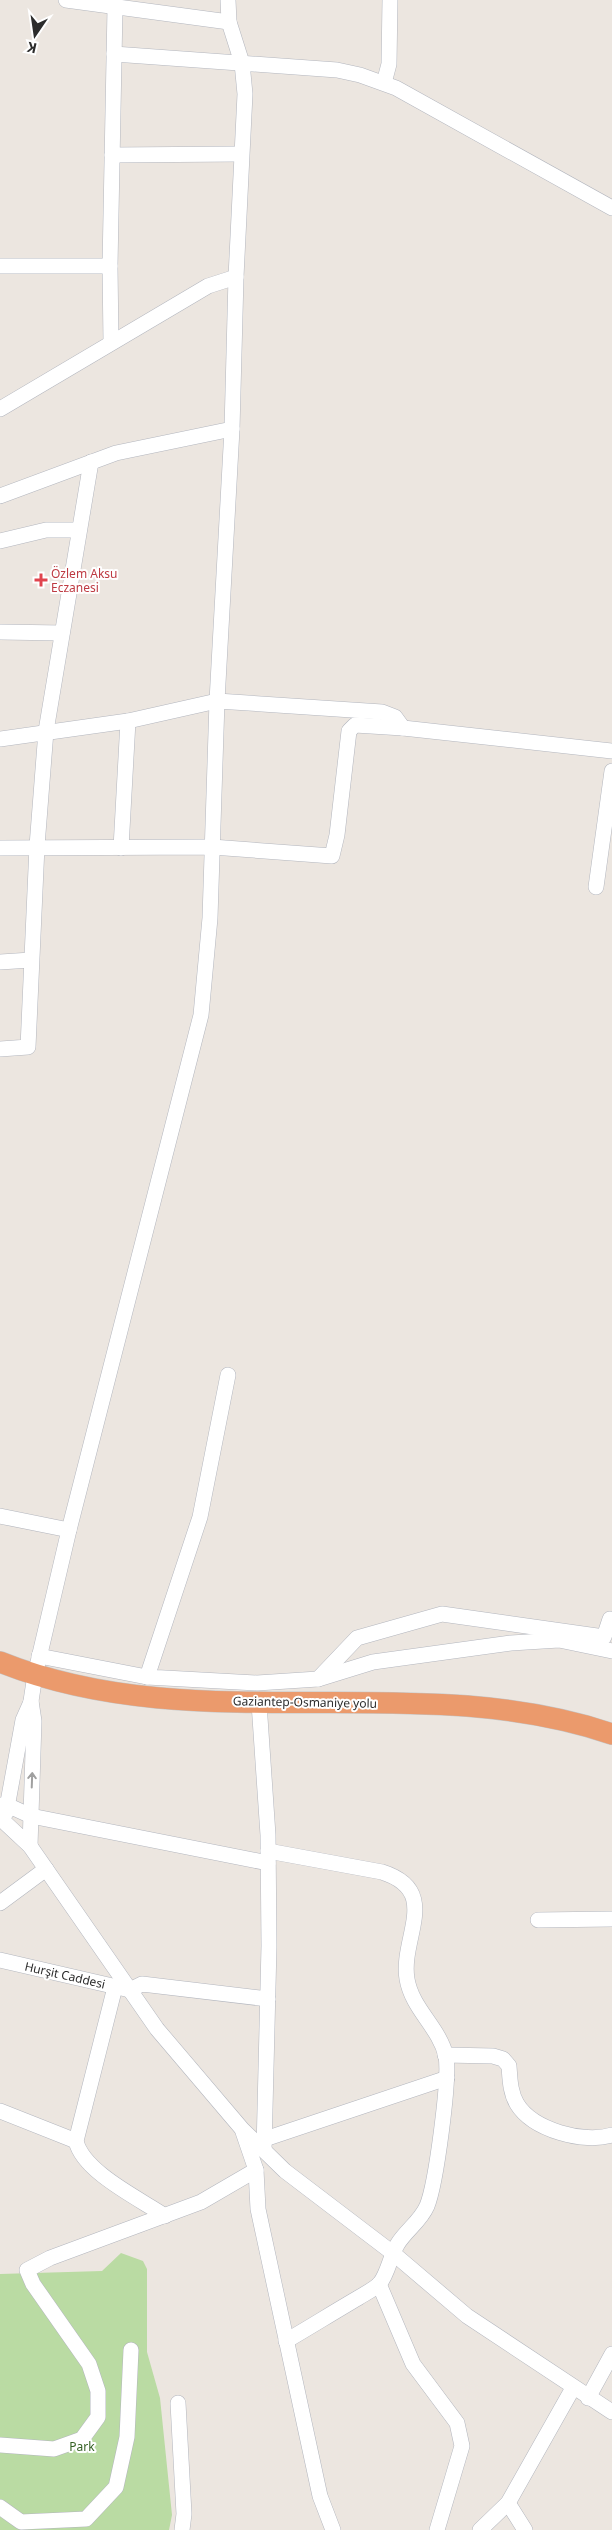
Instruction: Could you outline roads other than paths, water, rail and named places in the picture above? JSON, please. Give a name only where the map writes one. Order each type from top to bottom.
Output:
[{"type":"highway","name":"Gaziantep-Osmaniye yolu","points":[[0,1662],[37,1665],[113,1692],[258,1703],[386,1703],[507,1709],[574,1721],[612,1734]]},
{"type":"street","points":[[66,0],[229,22]]},
{"type":"street","points":[[3,1812],[23,1720],[31,1701],[37,1665],[69,1530],[194,1049],[205,975],[217,701],[232,429],[240,154],[245,94],[242,63],[229,22],[228,0]]},
{"type":"street","points":[[384,83],[389,64],[390,0]]},
{"type":"street","points":[[111,342],[110,266],[115,8]]},
{"type":"street","points":[[114,54],[337,70],[384,83],[484,136],[612,208]]},
{"type":"street","points":[[112,155],[240,154]]},
{"type":"street","points":[[0,266],[110,266]]},
{"type":"street","points":[[0,409],[208,286],[236,276]]},
{"type":"street","points":[[0,496],[116,453],[232,429]]},
{"type":"street","points":[[0,1049],[28,1048],[37,846],[46,731],[91,462]]},
{"type":"street","points":[[0,541],[46,530],[79,530]]},
{"type":"street","points":[[0,632],[62,632]]},
{"type":"street","points":[[0,739],[46,731],[128,721],[217,701],[382,712],[395,717],[403,728]]},
{"type":"street","points":[[121,848],[128,721]]},
{"type":"street","points":[[0,848],[37,846],[121,848],[212,847],[332,856],[337,835],[351,728],[355,725],[403,728],[612,752]]},
{"type":"street","points":[[596,887],[612,771]]},
{"type":"street","points":[[0,962],[31,960]]},
{"type":"street","points":[[147,1677],[200,1517],[228,1375]]},
{"type":"street","points":[[0,1516],[69,1530]]},
{"type":"street","points":[[318,1679],[357,1638],[442,1614],[604,1637],[610,1618]]},
{"type":"street","points":[[37,1665],[147,1677],[257,1683],[318,1679],[373,1662],[511,1643],[560,1640],[612,1651]]},
{"type":"street","points":[[30,1846],[34,1722],[31,1701]]},
{"type":"street","points":[[258,1703],[268,1857],[268,1999],[264,2145]]},
{"type":"street","points":[[3,1812],[268,1857],[382,1872],[393,1876],[409,1889],[416,1914],[406,1952],[407,1980],[415,2004],[439,2038],[445,2056],[447,2078],[431,2196],[420,2219],[397,2245],[380,2284],[286,2342]]},
{"type":"street","points":[[3,1812],[30,1846],[157,2029],[242,2129],[264,2145],[285,2171],[394,2254],[467,2316],[588,2398],[612,2412]]},
{"type":"street","points":[[0,1902],[46,1869]]},
{"type":"street","points":[[538,1920],[612,1919]]},
{"type":"street","name":"Hurşit Caddesi","points":[[0,1960],[130,1990]]},
{"type":"street","points":[[130,1990],[142,1984],[268,1999]]},
{"type":"street","points":[[115,1987],[76,2141],[77,2148],[91,2167],[166,2216]]},
{"type":"street","points":[[445,2056],[498,2057],[509,2066],[511,2091],[516,2103],[535,2120],[572,2136],[599,2139],[612,2135]]},
{"type":"street","points":[[264,2145],[447,2078]]},
{"type":"street","points":[[0,2111],[76,2141]]},
{"type":"street","points":[[242,2129],[256,2170],[258,2209],[286,2342],[320,2496],[332,2530]]},
{"type":"street","points":[[0,2445],[54,2449],[82,2439],[98,2417],[98,2391],[89,2364],[33,2284],[27,2270],[50,2258],[201,2202],[256,2170]]},
{"type":"street","points":[[380,2284],[414,2364],[457,2423],[462,2446],[437,2530]]},
{"type":"street","points":[[0,2507],[20,2522],[86,2519],[116,2486],[127,2437],[131,2350]]},
{"type":"street","points":[[588,2398],[612,2354]]},
{"type":"street","points":[[480,2530],[508,2504],[573,2388]]},
{"type":"street","points":[[178,2403],[184,2514],[182,2530]]},
{"type":"street","points":[[508,2504],[525,2530]]},
{"type":"place","name":"Özlem Aksu Eczanesi","points":[[41,580]]},
{"type":"park label","name":"Park","points":[[82,2446]]}]
